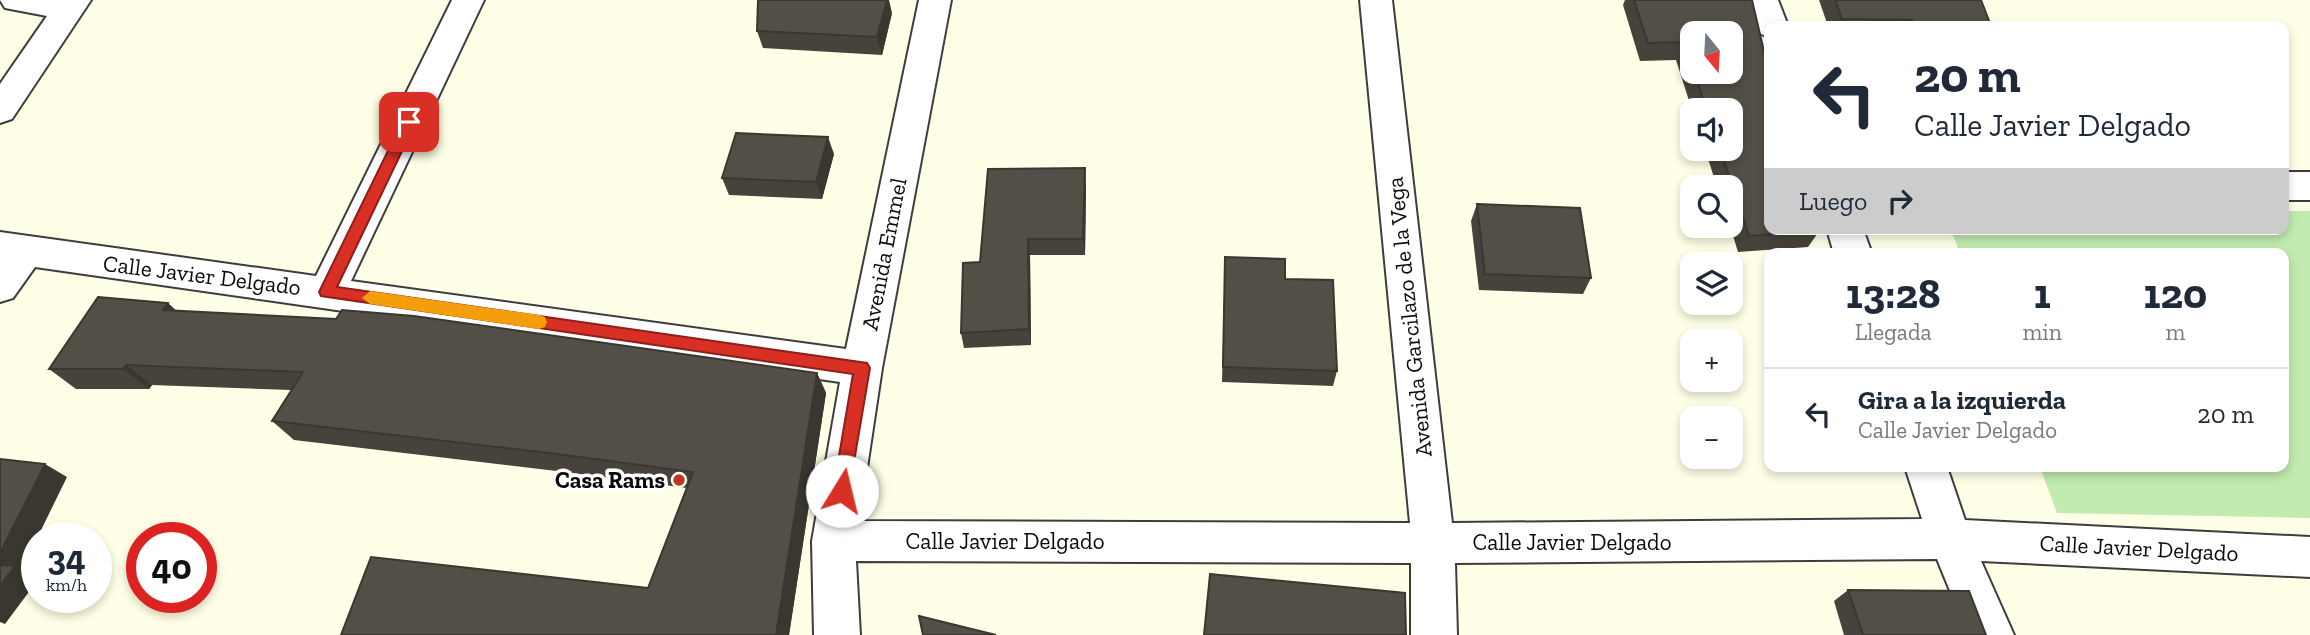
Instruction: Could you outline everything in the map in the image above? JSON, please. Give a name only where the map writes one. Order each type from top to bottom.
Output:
[{"type":"street","points":[[16,0],[72,4]]},
{"type":"street","points":[[327,292],[468,0]]},
{"type":"street","name":"Avenida Emmel","points":[[837,635],[834,541],[862,368],[934,0]]},
{"type":"street","name":"Avenida Garcilazo de la Vega","points":[[1376,0],[1433,543],[1434,635]]},
{"type":"street","points":[[1762,0],[1770,21]]},
{"type":"street","points":[[0,110],[72,4]]},
{"type":"street","points":[[2289,186],[2310,186]]},
{"type":"street","points":[[0,287],[13,250]]},
{"type":"street","name":"Calle Javier Delgado","points":[[13,250],[862,368]]},
{"type":"street","points":[[1928,472],[1950,539],[1991,635]]},
{"type":"street","name":"Calle Javier Delgado","points":[[834,541],[1433,543],[1950,539],[2310,557]]},
{"type":"green space","points":[[2289,211],[2310,211],[2310,518],[2057,513],[2042,472],[2289,472],[2289,248],[1958,248],[1953,235],[2289,235]]},
{"type":"building","points":[[758,0],[887,0],[877,37],[757,31]]},
{"type":"building","points":[[1634,0],[1752,0],[1764,52],[1764,235],[1749,236],[1743,218],[1743,175],[1729,175],[1724,161],[1743,161],[1743,98],[1703,98],[1698,84],[1743,84],[1743,21],[1680,21],[1680,42],[1648,43]]},
{"type":"building","points":[[1835,0],[1981,0],[1989,21],[1912,21],[1842,19]]},
{"type":"building","points":[[736,133],[828,137],[816,182],[722,178]]},
{"type":"building","points":[[1085,168],[1083,239],[1028,239],[1029,329],[961,333],[963,263],[980,262],[988,169]]},
{"type":"building","points":[[1477,204],[1580,208],[1591,278],[1485,274]]},
{"type":"building","points":[[1225,257],[1285,259],[1285,279],[1333,280],[1337,371],[1223,367]]},
{"type":"building","points":[[98,297],[168,303],[163,310],[336,319],[342,310],[414,316],[817,373],[776,635],[341,635],[371,557],[648,588],[693,472],[272,421],[303,372],[126,365],[123,369],[49,369]]},
{"type":"building","points":[[0,459],[45,464],[0,553]]},
{"type":"building","points":[[0,565],[15,566],[0,586]]},
{"type":"building","points":[[1210,574],[1405,593],[1406,635],[1204,635]]},
{"type":"building","points":[[1848,590],[1969,591],[1986,635],[1863,635]]},
{"type":"building","points":[[919,616],[996,635],[923,635]]},
{"type":"slow traffic","points":[[370,298],[539,322]]},
{"type":"place","name":"Casa Rams","points":[[679,480]]},
{"type":"route","points":[[409,122],[327,292],[862,368],[842,491]]}]
